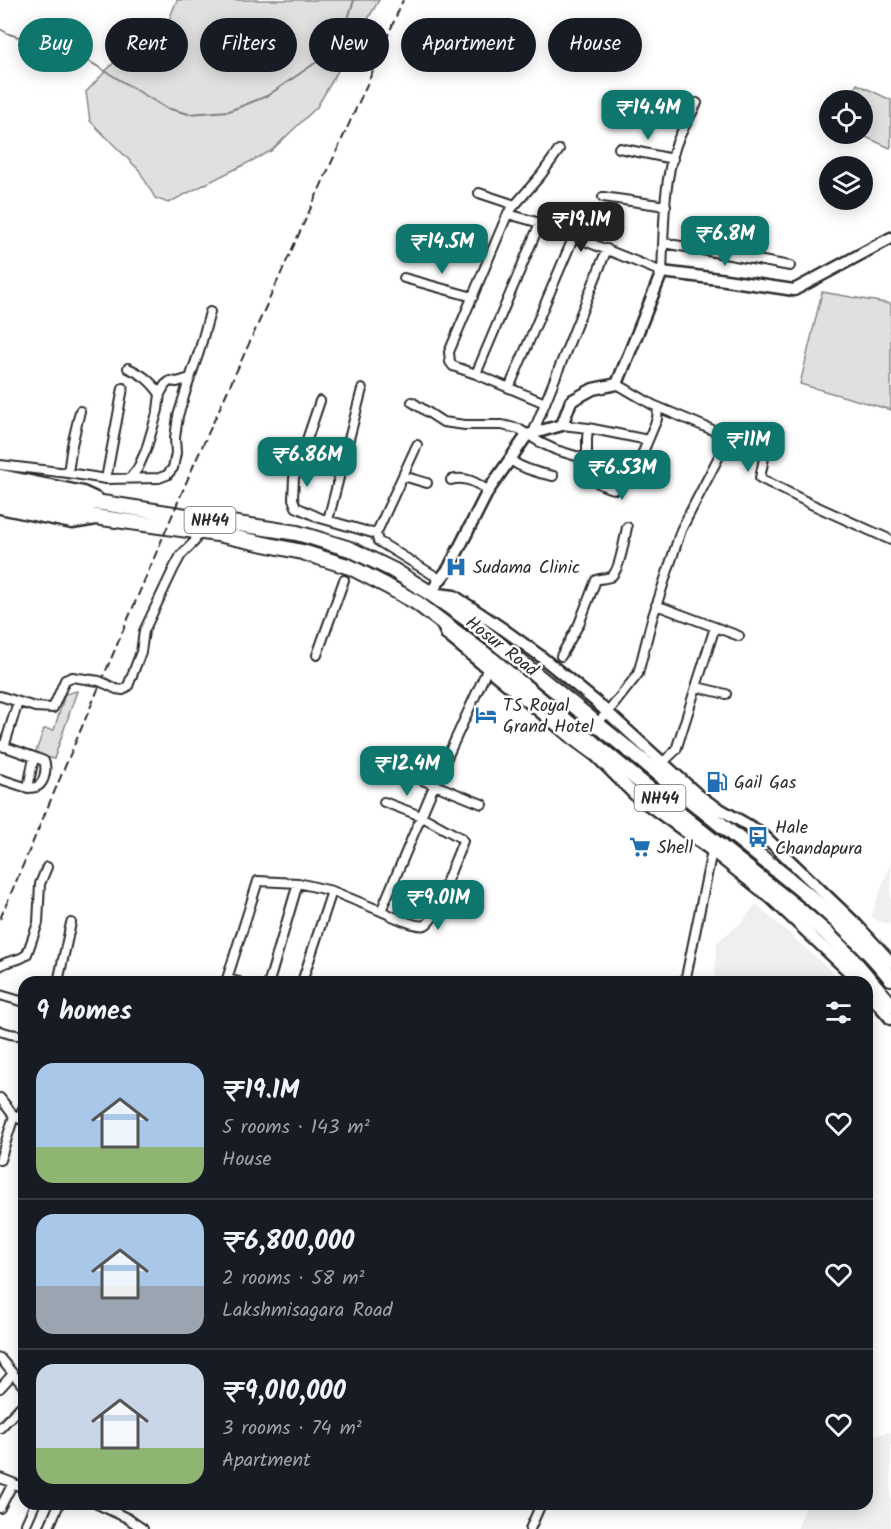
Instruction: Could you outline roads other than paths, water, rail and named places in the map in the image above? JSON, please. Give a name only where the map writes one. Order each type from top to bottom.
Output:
[{"type":"highway","name":"NH44","points":[[1,475],[57,503],[102,518]]},
{"type":"highway","name":"NH44","points":[[0,499],[109,504]]},
{"type":"highway","name":"Hosur Road","points":[[109,504],[297,533],[350,549],[393,570],[430,592],[470,621],[596,724],[658,767],[819,904],[855,938],[891,978]]},
{"type":"highway","name":"Hosur Road","points":[[102,518],[196,531],[302,552],[350,567],[387,585],[417,603],[509,674],[803,913],[825,932],[866,976]]},
{"type":"highway","name":"Hosur Road","points":[[873,984],[891,1005]]},
{"type":"street","points":[[617,384],[662,272],[666,206],[673,159],[676,146],[697,103]]},
{"type":"street","points":[[619,148],[673,159]]},
{"type":"street","points":[[545,403],[453,366],[450,362],[450,352],[508,214],[558,150]]},
{"type":"street","points":[[479,193],[515,205]]},
{"type":"street","points":[[603,197],[666,206]]},
{"type":"street","points":[[508,214],[574,236],[662,272],[794,291],[891,238]]},
{"type":"street","points":[[476,374],[540,224]]},
{"type":"street","points":[[509,388],[574,236]]},
{"type":"street","points":[[664,243],[790,266]]},
{"type":"street","points":[[607,249],[545,403],[530,434],[488,490],[449,568],[430,592],[454,596],[539,655],[608,712],[658,767],[708,802],[760,832],[855,923],[891,962]]},
{"type":"street","points":[[404,278],[473,297]]},
{"type":"street","points":[[1,475],[68,473],[106,479],[159,478],[167,475],[173,468],[176,453],[175,438],[178,416],[200,352],[210,312]]},
{"type":"street","points":[[128,368],[145,376],[160,394]]},
{"type":"street","points":[[130,478],[138,468],[146,450],[158,410],[160,394],[165,385],[170,381],[177,382],[190,378]]},
{"type":"street","points":[[562,425],[571,401],[593,389],[617,384],[658,407],[751,446],[764,458],[760,478],[891,540]]},
{"type":"street","points":[[106,479],[123,388]]},
{"type":"street","points":[[328,520],[362,389]]},
{"type":"street","points":[[320,401],[294,478],[293,499],[297,507],[320,518],[376,534]]},
{"type":"street","points":[[412,402],[443,422],[465,425],[502,425],[519,429],[556,450],[586,459]]},
{"type":"street","points":[[588,428],[587,474],[617,489],[636,467],[657,419],[658,407]]},
{"type":"street","points":[[68,473],[80,411]]},
{"type":"street","points":[[530,434],[562,425],[648,440]]},
{"type":"street","points":[[596,724],[638,674],[656,605],[681,530],[729,437]]},
{"type":"street","points":[[417,445],[376,534],[378,541],[440,579]]},
{"type":"street","points":[[510,460],[536,472],[553,476]]},
{"type":"street","points":[[1,475],[83,492],[109,504]]},
{"type":"street","points":[[403,476],[427,483]]},
{"type":"street","points":[[451,480],[459,478],[470,480],[488,490]]},
{"type":"street","points":[[0,508],[72,523],[102,518]]},
{"type":"street","points":[[561,656],[579,624],[596,580],[614,575],[627,527]]},
{"type":"street","points":[[0,696],[35,707],[53,708],[65,680],[72,677],[103,682],[116,689],[123,690],[128,687],[141,652],[144,631],[174,568],[195,541],[196,531]]},
{"type":"street","points":[[317,655],[344,580]]},
{"type":"street","points":[[656,605],[739,636]]},
{"type":"street","points":[[441,621],[447,635],[596,756],[636,796],[712,851],[772,899],[854,976]]},
{"type":"street","points":[[658,767],[676,750],[715,627]]},
{"type":"street","points":[[381,911],[434,786],[488,668]]},
{"type":"street","points":[[697,687],[726,694]]},
{"type":"street","points":[[0,779],[28,788],[36,788],[42,782],[46,765],[45,761],[2,746],[18,702]]},
{"type":"street","points":[[28,788],[34,757]]},
{"type":"street","points":[[405,773],[482,804]]},
{"type":"street","points":[[229,976],[258,881],[298,883],[333,891],[412,923],[426,925],[432,918],[463,841],[421,816],[384,801]]},
{"type":"street","points":[[686,976],[712,851]]},
{"type":"street","points":[[0,966],[5,962],[25,957],[27,954],[38,923],[40,884],[47,867]]},
{"type":"street","points":[[271,976],[298,883]]},
{"type":"street","points":[[304,976],[333,891]]},
{"type":"street","points":[[59,976],[71,923]]},
{"type":"street","points":[[0,995],[18,1000]]},
{"type":"street","points":[[873,998],[891,1019]]},
{"type":"street","points":[[0,1030],[18,1035]]},
{"type":"street","points":[[0,1098],[18,1117]]},
{"type":"street","points":[[0,1160],[18,1120]]},
{"type":"street","points":[[0,1358],[18,1380]]},
{"type":"street","points":[[0,1388],[13,1374]]},
{"type":"street","points":[[0,1428],[18,1408]]},
{"type":"street","points":[[0,1478],[18,1486]]},
{"type":"street","points":[[0,1508],[13,1483]]},
{"type":"street","points":[[26,1524],[32,1510]]},
{"type":"street","points":[[48,1529],[54,1510]]},
{"type":"street","points":[[110,1510],[143,1529]]},
{"type":"street","points":[[530,1529],[538,1510]]},
{"type":"waterway","points":[[0,29],[9,34],[82,57],[166,108],[189,114],[229,111],[267,96],[324,57],[344,31],[354,0]]},
{"type":"railway","points":[[0,919],[192,469],[369,80],[403,0]]},
{"type":"place","name":"Sudama Clinic","points":[[456,567]]},
{"type":"place","name":"TS Royal Grand Hotel","points":[[486,715]]},
{"type":"place","name":"Gail Gas","points":[[717,782]]},
{"type":"place","name":"Hale Chandapura","points":[[758,837]]},
{"type":"place","name":"Shell","points":[[640,847]]}]
